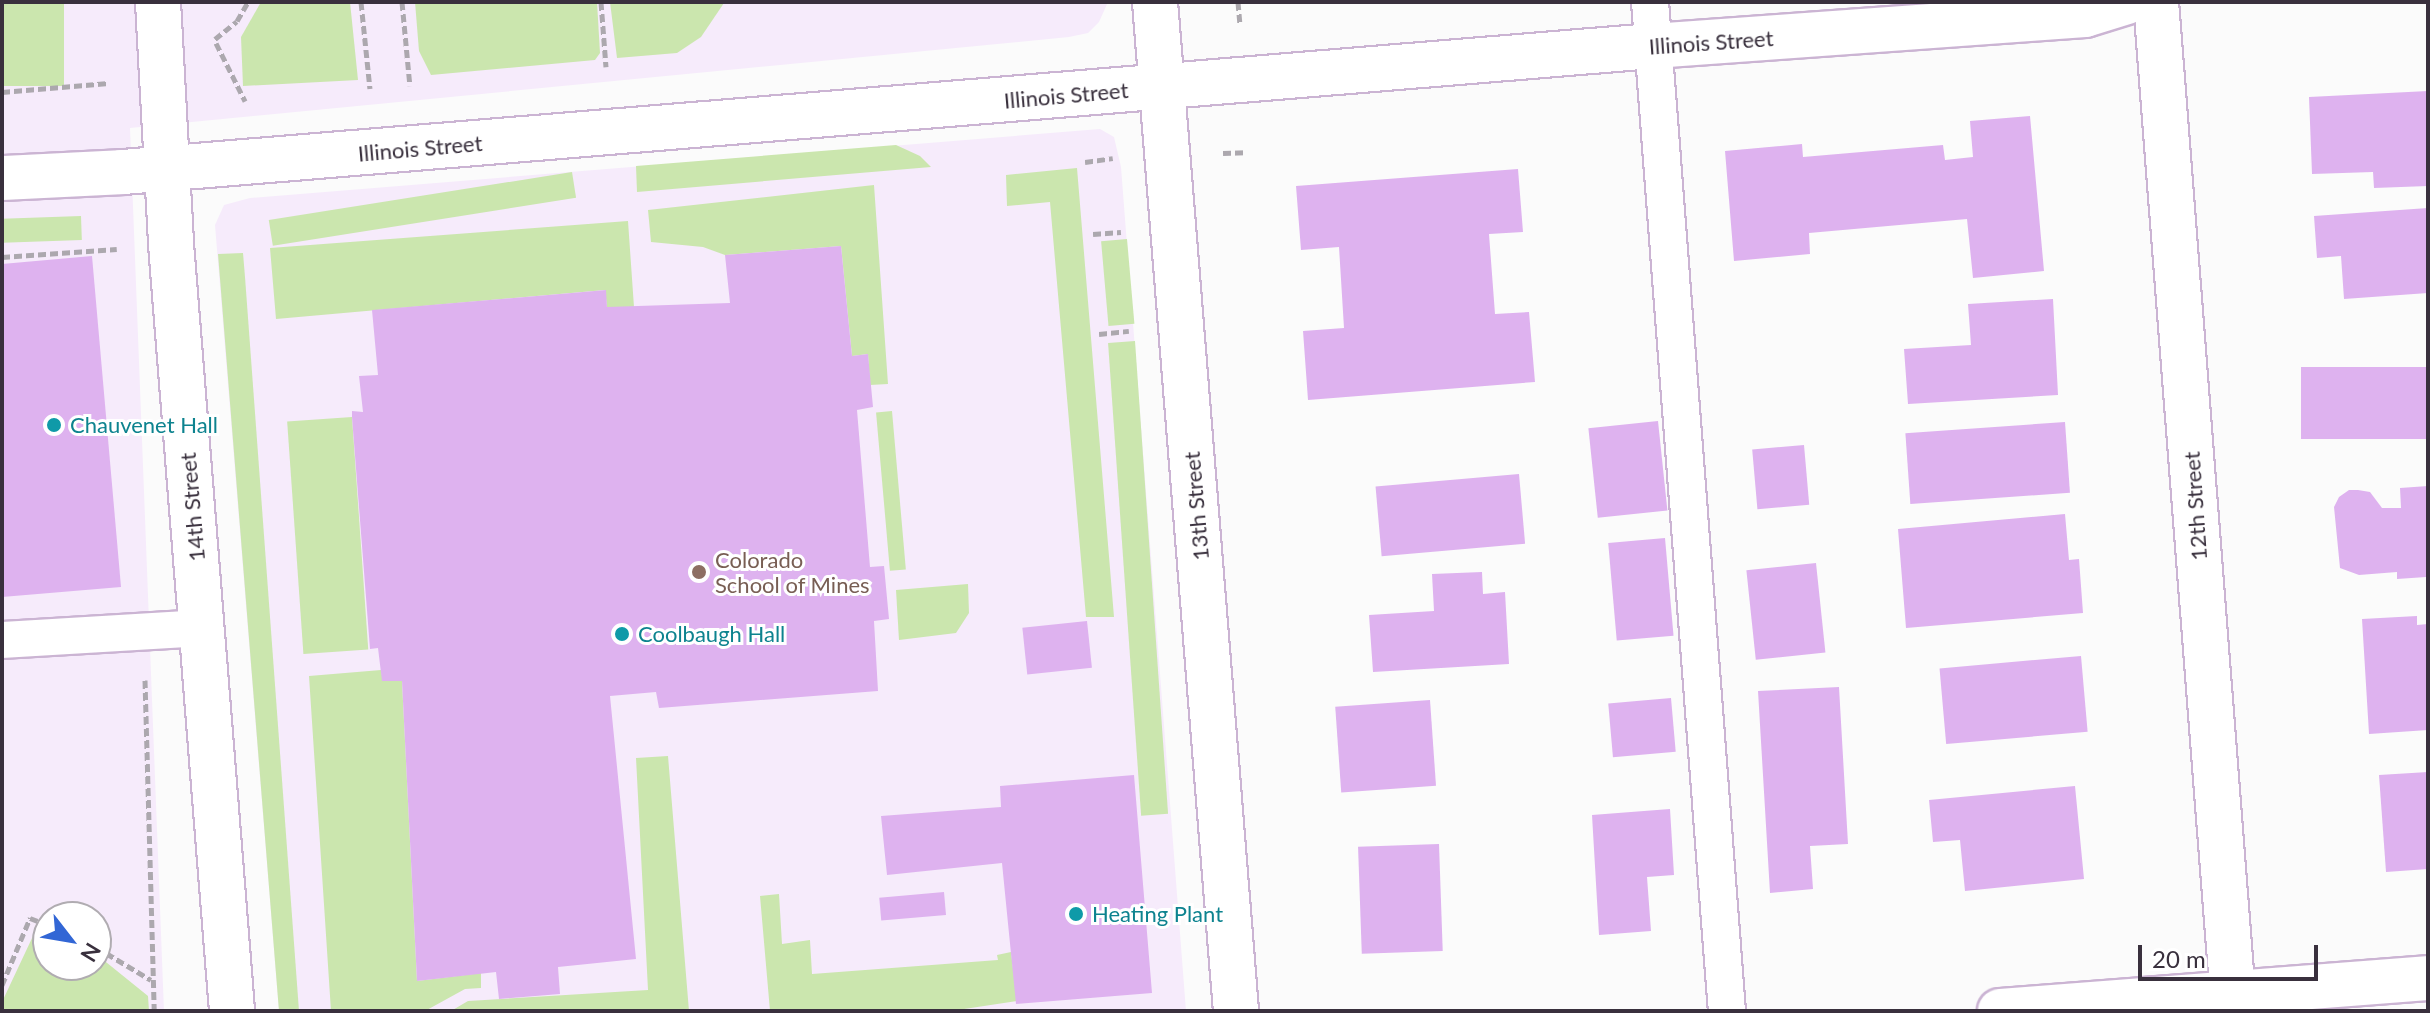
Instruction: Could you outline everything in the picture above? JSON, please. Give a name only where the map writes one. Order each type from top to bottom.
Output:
[{"type":"street","name":"14th Street","points":[[158,2],[167,168],[232,1011]]},
{"type":"street","name":"13th Street","points":[[1155,2],[1236,1011]]},
{"type":"street","name":"Illinois Street","points":[[2,178],[167,168],[1653,46],[2085,15],[2127,2]]},
{"type":"street","name":"12th Street","points":[[2156,2],[2234,1002]]},
{"type":"street","points":[[2000,1011],[2234,1002],[2428,978]]},
{"type":"lane","points":[[1650,2],[1727,1011]]},
{"type":"lane","points":[[2,640],[202,628]]},
{"type":"path","points":[[245,101],[214,40],[237,21],[248,2]]},
{"type":"path","points":[[361,2],[370,89]]},
{"type":"path","points":[[402,2],[410,86]]},
{"type":"path","points":[[601,2],[606,67]]},
{"type":"path","points":[[1238,2],[1240,25]]},
{"type":"path","points":[[2,92],[110,83]]},
{"type":"path","points":[[1223,153],[1246,152]]},
{"type":"path","points":[[1085,162],[1118,158]]},
{"type":"path","points":[[1093,234],[1126,231]]},
{"type":"path","points":[[2,257],[126,248]]},
{"type":"path","points":[[1099,334],[1134,331]]},
{"type":"path","points":[[2,985],[32,919]]},
{"type":"path","points":[[112,957],[152,981]]},
{"type":"shaded area","points":[[2,2],[1108,2],[1099,22],[1088,33],[1069,37],[130,128],[164,1011],[2,1011]]},
{"type":"shaded area","name":"Colorado School of Mines","points":[[1100,129],[1114,137],[1121,167],[1186,1011],[279,1011],[215,225],[224,205],[250,198]]},
{"type":"green space","points":[[2,2],[64,2],[64,86],[2,86]]},
{"type":"green space","points":[[261,2],[350,2],[358,80],[243,86],[241,37]]},
{"type":"green space","points":[[415,2],[597,2],[600,53],[595,60],[431,75],[419,51]]},
{"type":"green space","points":[[610,2],[724,3],[701,37],[677,53],[617,58]]},
{"type":"green space","points":[[896,145],[920,156],[931,167],[637,192],[636,166]]},
{"type":"green space","points":[[1077,168],[1114,617],[1086,617],[1050,202],[1007,206],[1006,175]]},
{"type":"green space","points":[[572,172],[576,198],[273,246],[269,220]]},
{"type":"green space","points":[[874,185],[888,384],[870,385],[868,354],[852,356],[841,246],[725,255],[703,247],[651,242],[648,210]]},
{"type":"green space","points":[[81,216],[82,240],[3,243],[2,219]]},
{"type":"green space","points":[[628,221],[634,307],[607,307],[605,290],[276,319],[270,248]]},
{"type":"green space","points":[[1127,239],[1134,324],[1109,326],[1101,241]]},
{"type":"green space","points":[[243,253],[299,1011],[279,1011],[218,254]]},
{"type":"green space","points":[[1135,341],[1168,814],[1141,816],[1108,343]]},
{"type":"green space","points":[[892,411],[906,569],[890,571],[876,412]]},
{"type":"green space","points":[[352,417],[368,649],[303,654],[287,422]]},
{"type":"green space","points":[[968,584],[969,613],[956,633],[899,640],[896,590]]},
{"type":"green space","points":[[381,670],[383,681],[402,681],[417,981],[481,973],[481,988],[465,989],[425,1011],[331,1011],[309,676]]},
{"type":"green space","points":[[668,756],[689,1011],[451,1011],[468,1001],[648,990],[636,758]]},
{"type":"green space","points":[[779,894],[782,944],[810,940],[812,974],[998,960],[997,955],[1011,952],[1017,1001],[951,1011],[770,1011],[760,896]]},
{"type":"green space","points":[[32,938],[32,981],[112,981],[112,967],[148,996],[149,1011],[2,1011],[2,1002]]},
{"type":"building","points":[[2428,91],[2428,186],[2374,188],[2373,172],[2312,174],[2309,97]]},
{"type":"building","points":[[2030,116],[2044,271],[1973,278],[1967,219],[1809,233],[1810,254],[1734,261],[1725,151],[1802,144],[1803,157],[1943,145],[1945,160],[1973,157],[1970,121]]},
{"type":"building","points":[[1518,169],[1523,232],[1489,234],[1495,314],[1529,312],[1535,382],[1308,400],[1303,331],[1344,328],[1339,247],[1301,250],[1296,186]]},
{"type":"building","points":[[2428,208],[2428,293],[2344,299],[2341,256],[2317,258],[2314,216]]},
{"type":"building","name":"Coolbaugh Hall","points":[[841,246],[852,356],[868,354],[873,407],[857,410],[870,567],[884,566],[889,619],[874,621],[878,691],[659,708],[656,692],[610,696],[636,959],[558,967],[560,994],[499,999],[496,972],[417,981],[402,681],[382,681],[378,648],[370,649],[352,417],[352,411],[363,412],[359,376],[378,375],[372,310],[606,290],[607,307],[730,303],[725,255]]},
{"type":"building","name":"Chauvenet Hall","points":[[92,256],[121,587],[2,597],[2,264]]},
{"type":"building","points":[[2053,299],[2058,395],[1908,404],[1904,349],[1971,345],[1968,304]]},
{"type":"building","points":[[2301,367],[2428,367],[2428,439],[2301,439]]},
{"type":"building","points":[[1658,421],[1667,511],[1598,518],[1588,428]]},
{"type":"building","points":[[2065,422],[2070,493],[1910,504],[1905,433]]},
{"type":"building","points":[[1804,445],[1809,505],[1757,509],[1752,450]]},
{"type":"building","points":[[1519,474],[1525,544],[1382,556],[1376,487]]},
{"type":"building","points":[[2428,486],[2426,577],[2397,579],[2397,572],[2359,575],[2340,568],[2334,507],[2339,497],[2349,490],[2370,492],[2382,508],[2401,508],[2400,488]]},
{"type":"building","points":[[2065,514],[2069,560],[2079,559],[2083,613],[1906,628],[1898,529]]},
{"type":"building","points":[[1665,538],[1674,636],[1617,641],[1608,543]]},
{"type":"building","points":[[1816,563],[1825,653],[1756,660],[1746,570]]},
{"type":"building","points":[[1482,572],[1483,594],[1505,592],[1509,664],[1373,672],[1369,615],[1434,611],[1432,574]]},
{"type":"building","points":[[2417,616],[2417,625],[2428,624],[2428,730],[2369,734],[2362,619]]},
{"type":"building","points":[[1087,621],[1092,668],[1027,675],[1022,628]]},
{"type":"building","points":[[2081,656],[2088,732],[1946,744],[1940,668]]},
{"type":"building","points":[[1839,687],[1848,844],[1810,846],[1813,889],[1770,893],[1758,691]]},
{"type":"building","points":[[1671,698],[1676,752],[1613,757],[1608,703]]},
{"type":"building","points":[[1430,700],[1436,786],[1341,792],[1335,707]]},
{"type":"building","points":[[2428,772],[2428,869],[2386,872],[2379,775]]},
{"type":"building","name":"Heating Plant","points":[[1134,775],[1152,993],[1016,1004],[1002,863],[887,875],[881,816],[1001,807],[1000,786]]},
{"type":"building","points":[[2075,786],[2084,879],[1965,891],[1960,840],[1933,842],[1929,800]]},
{"type":"building","points":[[1670,809],[1674,875],[1647,877],[1651,931],[1599,935],[1592,815]]},
{"type":"building","points":[[1439,844],[1443,951],[1362,954],[1358,847]]},
{"type":"building","points":[[944,892],[946,915],[881,921],[879,898]]},
{"type":"place","name":"Chauvenet Hall","points":[[54,425]]},
{"type":"place","name":"Colorado School of Mines","points":[[699,572]]},
{"type":"place","name":"Coolbaugh Hall","points":[[622,634]]},
{"type":"place","name":"Heating Plant","points":[[1076,914]]}]
